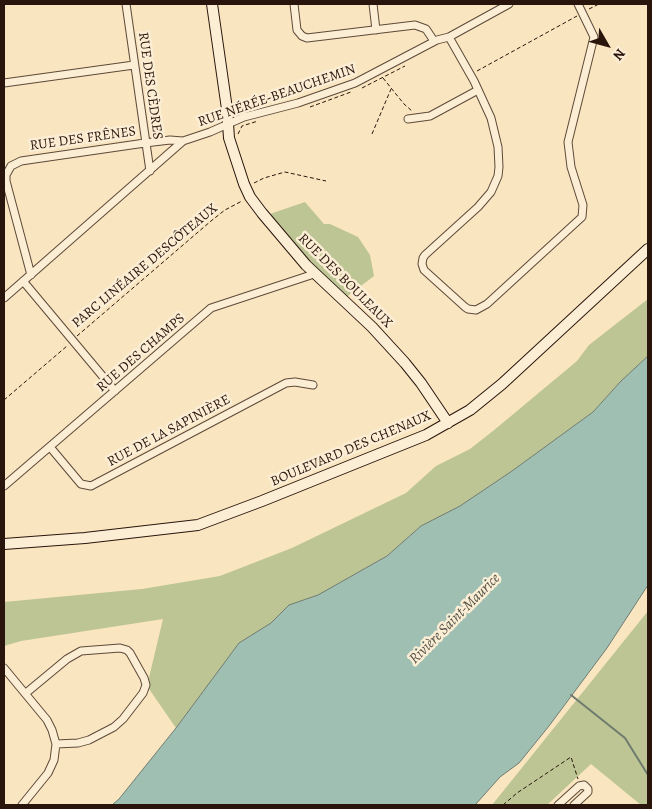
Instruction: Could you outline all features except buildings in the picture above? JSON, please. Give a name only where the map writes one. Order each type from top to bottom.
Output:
[{"type":"street","name":"RUE DES CÈDRES","points":[[126,4],[150,171]]},
{"type":"street","name":"RUE DES BOULEAUX","points":[[212,4],[231,143],[250,197],[314,274],[372,327],[396,353],[421,383],[448,423]]},
{"type":"street","points":[[294,4],[297,30],[305,37],[420,26],[426,29],[434,41]]},
{"type":"street","points":[[373,4],[376,30]]},
{"type":"street","name":"RUE NÉRÉE-BEAUCHEMIN","points":[[4,298],[183,141],[244,117],[298,103],[342,88],[386,68],[434,41],[449,37],[509,4]]},
{"type":"street","points":[[449,37],[491,118],[498,147],[499,166],[495,183],[486,199],[425,255],[422,261],[424,270],[465,307],[472,310],[480,309],[487,304],[582,218],[583,205],[571,167],[568,149],[569,135],[594,41],[592,30],[578,4]]},
{"type":"street","points":[[4,83],[134,64]]},
{"type":"street","points":[[408,119],[430,116],[478,90]]},
{"type":"street","name":"RUE DES FRÊNES","points":[[31,275],[6,182],[6,175],[12,166],[21,161],[145,143],[170,140],[183,141]]},
{"type":"street","name":"BOULEVARD DES CHENAUX","points":[[4,544],[94,537],[198,525],[417,439],[448,423],[502,384],[648,249]]},
{"type":"street","name":"RUE DES CHAMPS","points":[[4,486],[214,306],[314,274]]},
{"type":"street","points":[[23,281],[115,391]]},
{"type":"street","name":"RUE DE LA SAPINIÈRE","points":[[50,447],[81,484],[91,486],[286,383],[295,382],[314,386]]},
{"type":"street","points":[[26,693],[81,651],[120,648],[130,653],[146,684],[143,693],[124,719],[114,727],[89,740],[78,743],[56,744]]},
{"type":"street","points":[[4,668],[42,712],[50,726],[56,744],[54,760],[48,773],[22,805]]},
{"type":"street","points":[[558,805],[579,786],[584,785],[588,792],[574,805]]},
{"type":"path","points":[[470,75],[599,4]]},
{"type":"path","points":[[363,88],[406,65]]},
{"type":"path","points":[[383,78],[404,104],[421,118]]},
{"type":"path","points":[[372,134],[391,88]]},
{"type":"path","points":[[309,107],[354,91]]},
{"type":"path","points":[[238,138],[242,126],[260,121]]},
{"type":"path","points":[[250,197],[257,193],[253,184],[264,178],[285,172],[326,181]]},
{"type":"path","name":"PARC LINÉAIRE DESCÔTEAUX","points":[[4,400],[211,221],[226,210],[250,197]]},
{"type":"path","points":[[503,805],[517,793],[570,757],[578,778]]},
{"type":"green space","points":[[305,202],[324,224],[330,224],[358,237],[370,255],[374,276],[345,298],[267,215]]},
{"type":"green space","points":[[648,299],[648,356],[621,381],[593,412],[460,506],[421,526],[387,556],[318,595],[289,605],[271,623],[239,643],[176,728],[147,686],[163,619],[21,641],[4,646],[4,602],[142,589],[220,576],[292,548],[406,493],[436,466],[470,449],[493,431],[577,361],[589,345]]},
{"type":"green space","points":[[648,611],[648,805],[641,805],[591,764],[547,805],[492,805]]},
{"type":"water","name":"Rivière Saint-Maurice","points":[[648,356],[648,585],[607,648],[549,726],[519,763],[500,777],[475,805],[112,805],[119,799],[176,728],[239,643],[271,623],[289,605],[318,595],[387,556],[421,526],[460,506],[512,471],[593,412],[621,381]]},
{"type":"waterway","points":[[571,695],[625,738],[648,775]]}]
